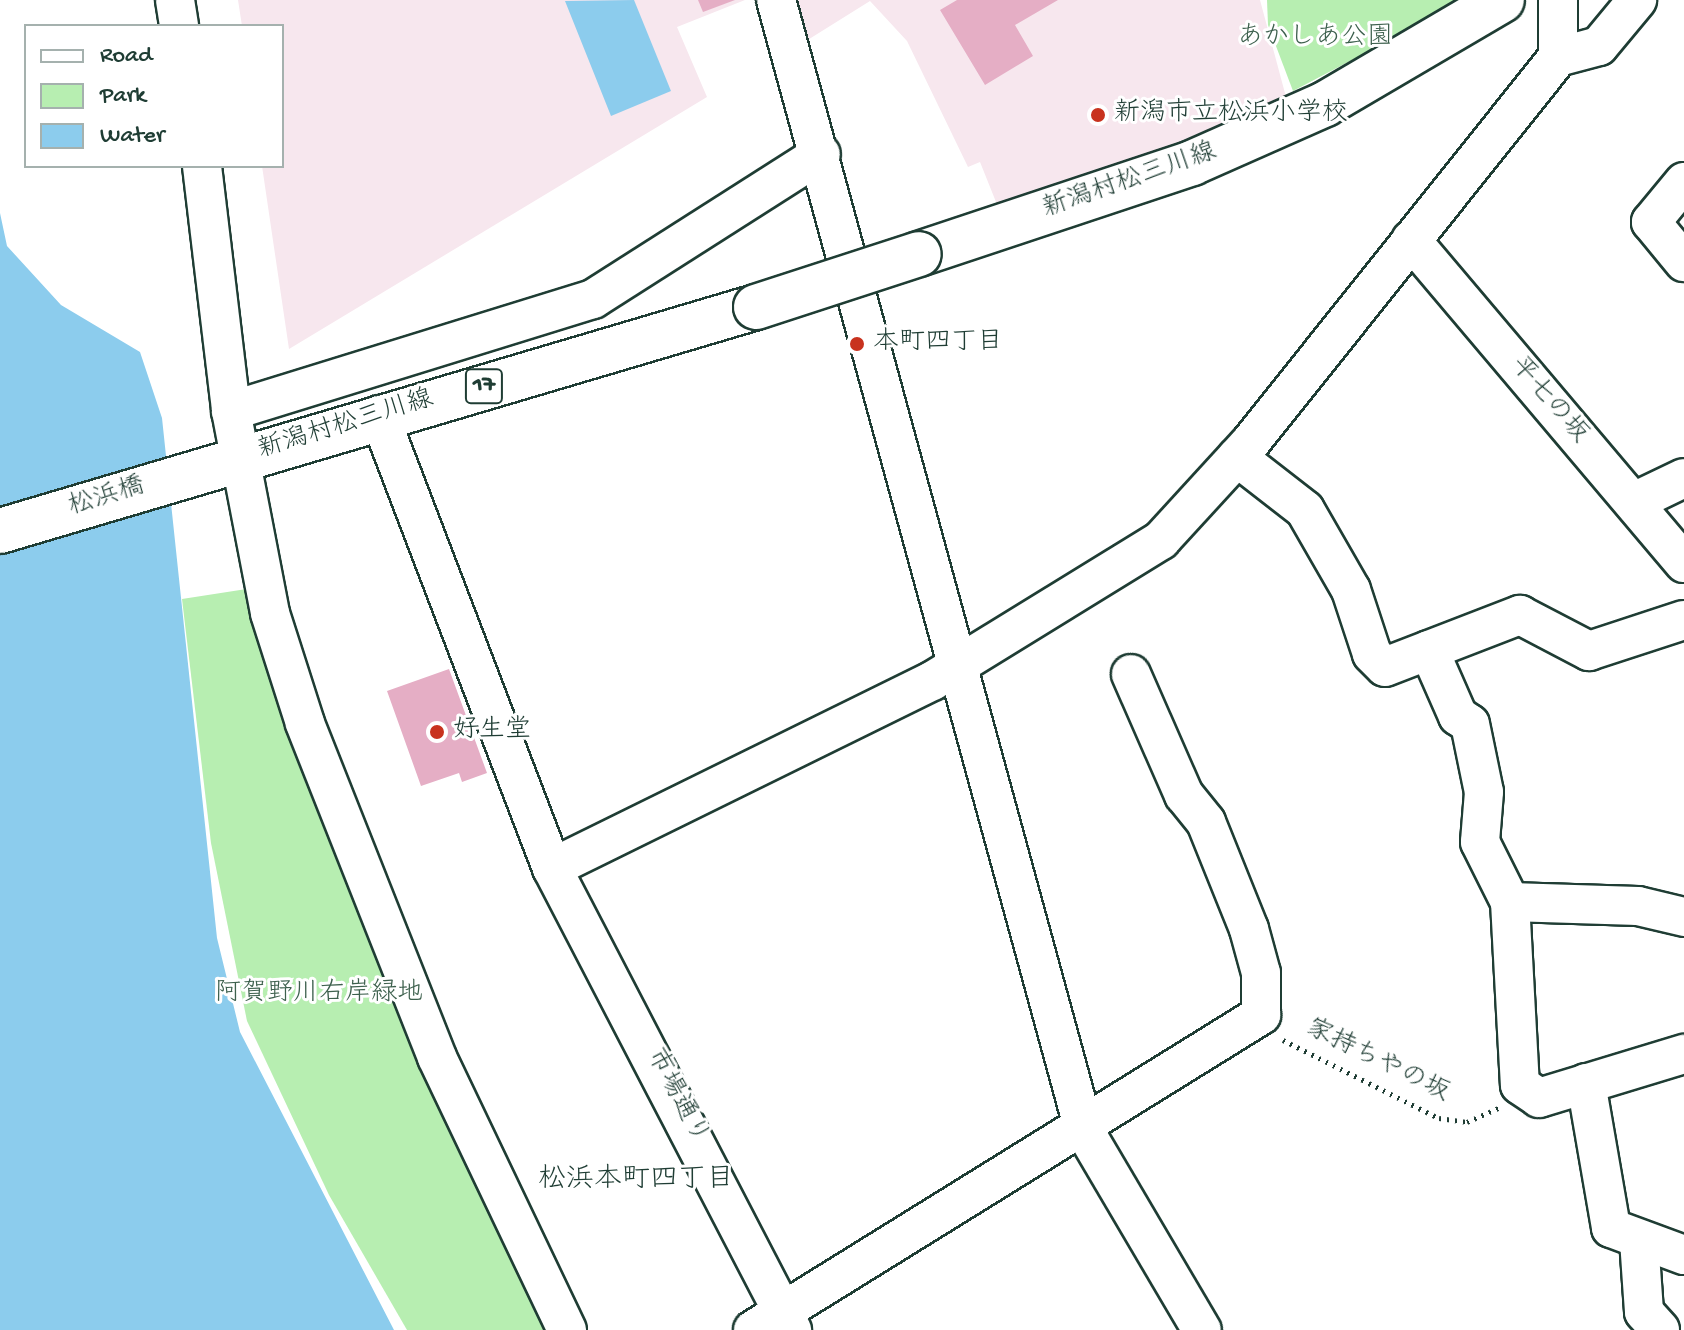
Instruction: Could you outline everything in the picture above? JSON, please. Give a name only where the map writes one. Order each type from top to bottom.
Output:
[{"type":"main road","name":"新潟村松三川線","points":[[225,462],[756,307],[1192,163],[1325,104],[1502,0]]},
{"type":"main road","name":"松浜橋","points":[[0,531],[225,462]]},
{"type":"street","points":[[175,0],[179,24]]},
{"type":"street","points":[[776,0],[821,154],[1084,1130],[1202,1330]]},
{"type":"street","points":[[1558,0],[1558,57]]},
{"type":"street","points":[[552,868],[957,665],[1161,540],[1237,457],[1558,57],[1599,46],[1637,0]]},
{"type":"street","points":[[231,411],[593,299],[821,154]]},
{"type":"street","points":[[202,168],[231,411],[225,462],[270,613],[351,845],[437,1057],[567,1330]]},
{"type":"street","points":[[1684,182],[1651,222],[1684,262]]},
{"type":"street","name":"平七の坂","points":[[1411,240],[1684,563]]},
{"type":"street","name":"市場通り","points":[[379,415],[552,868],[776,1324]]},
{"type":"street","points":[[1237,457],[1305,510],[1351,590],[1372,654],[1385,667],[1520,615],[1589,651],[1684,620]]},
{"type":"street","points":[[1634,502],[1684,478]]},
{"type":"street","points":[[1429,650],[1458,716],[1470,724],[1484,792],[1480,842],[1510,902],[1520,1085],[1539,1098],[1684,1054]]},
{"type":"street","points":[[776,1324],[1261,1015],[1263,995],[1249,929],[1206,822],[1184,795],[1131,674]]},
{"type":"street","points":[[1510,902],[1638,906],[1684,917]]},
{"type":"street","points":[[1586,1083],[1611,1228],[1684,1255]]},
{"type":"street","points":[[1639,1240],[1644,1312],[1660,1330]]},
{"type":"path","name":"家持ちやの坂","points":[[1251,1022],[1439,1118],[1467,1122],[1532,1094]]},
{"type":"shaded area","points":[[238,0],[745,0],[677,27],[707,97],[289,349],[262,168],[284,168],[284,24],[242,24]]},
{"type":"shaded area","name":"新潟市立松浜小学校","points":[[796,0],[1260,0],[1286,97],[1221,132],[998,207],[980,162],[968,167],[907,41],[870,1],[806,41]]},
{"type":"green space","name":"あかしあ公園","points":[[1267,0],[1466,0],[1293,91],[1268,25]]},
{"type":"green space","name":"阿賀野川右岸緑地","points":[[253,588],[557,1330],[407,1330],[329,1195],[247,1021],[211,843],[182,599]]},
{"type":"water","points":[[634,0],[671,91],[611,116],[565,1]]},
{"type":"water","points":[[0,213],[7,246],[61,305],[140,352],[162,418],[217,938],[240,1032],[394,1330],[0,1330]]},
{"type":"building","points":[[698,0],[735,0],[703,12]]},
{"type":"building","points":[[957,0],[1058,0],[1015,25],[1033,56],[985,85],[940,10]]},
{"type":"building","name":"好生堂","points":[[449,669],[487,773],[462,782],[459,773],[421,786],[387,691]]},
{"type":"place","name":"新潟市立松浜小学校","points":[[1098,115]]},
{"type":"place","name":"本町四丁目","points":[[857,344]]},
{"type":"place","name":"好生堂","points":[[437,732]]},
{"type":"district","name":"松浜本町四丁目","points":[[636,1181]]}]
